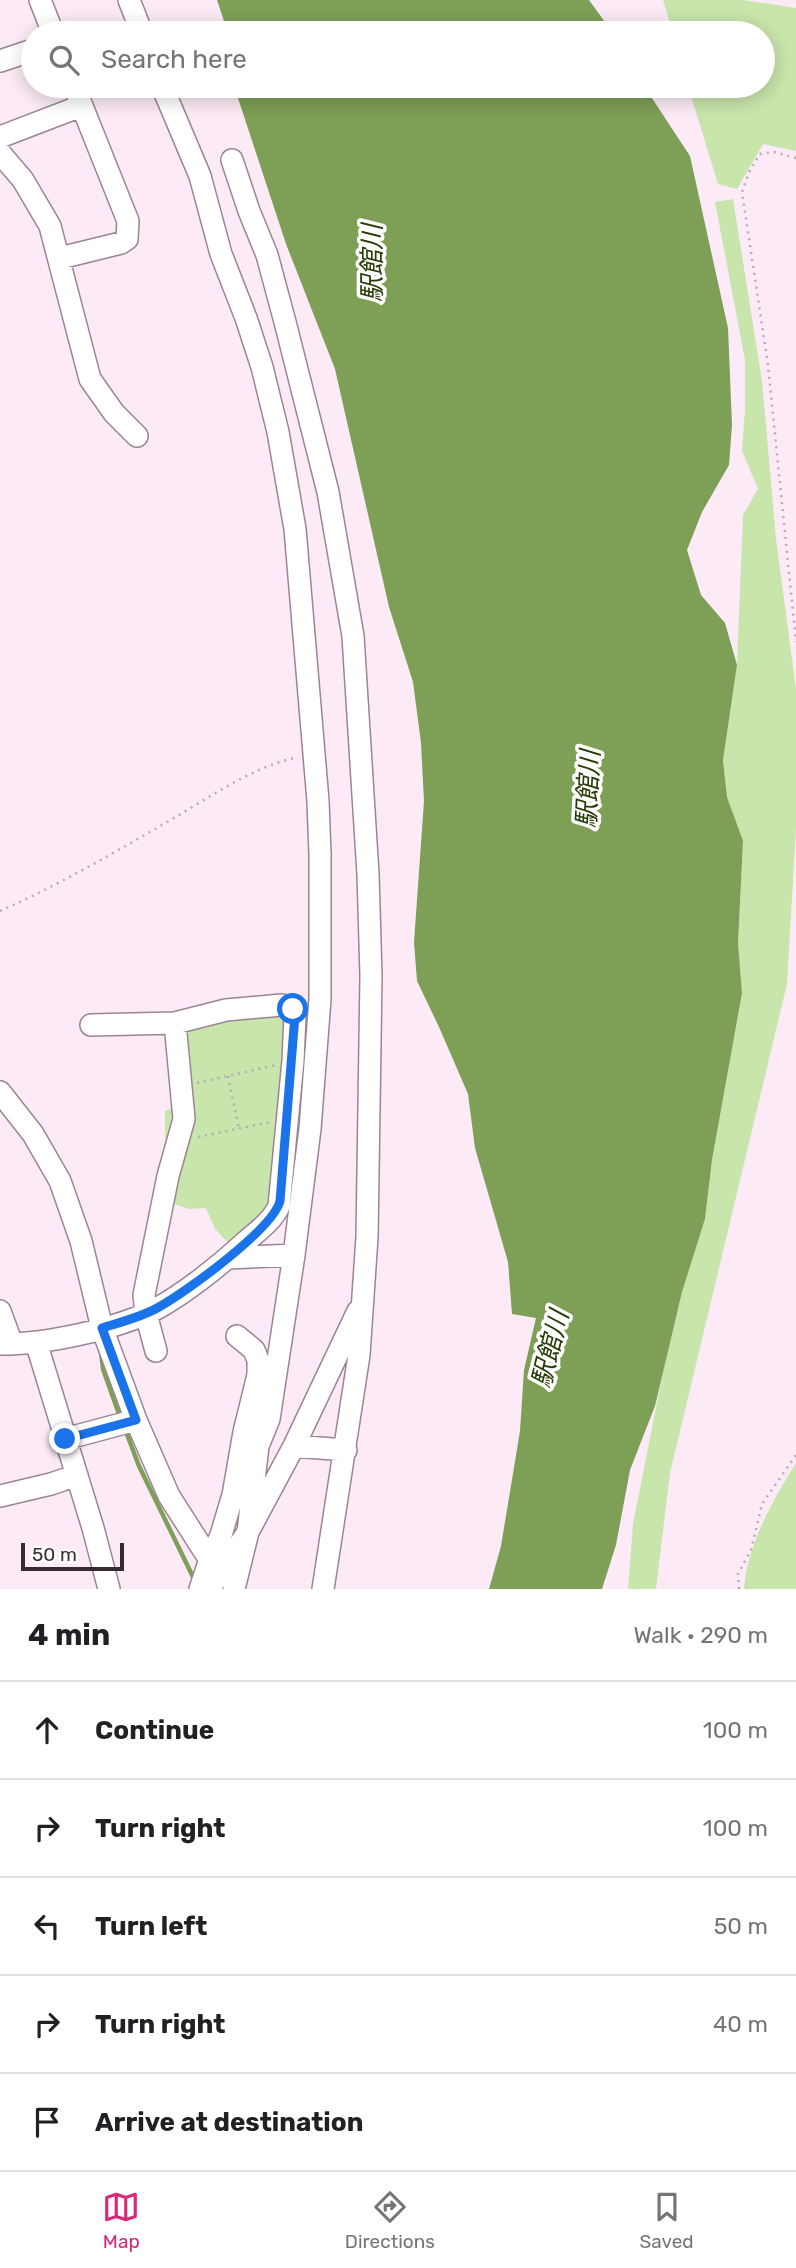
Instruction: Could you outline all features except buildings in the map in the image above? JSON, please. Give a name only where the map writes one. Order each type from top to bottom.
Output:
[{"type":"street","points":[[40,0],[48,21]]},
{"type":"street","points":[[129,0],[137,21]]},
{"type":"street","points":[[0,61],[21,54]]},
{"type":"street","points":[[0,137],[74,98]]},
{"type":"street","points":[[60,258],[121,243],[127,239],[129,229],[79,98]]},
{"type":"street","points":[[167,98],[200,176],[221,254],[262,367],[278,432],[295,529],[320,854],[320,999],[310,1129],[269,1419],[258,1446],[248,1532],[234,1589]]},
{"type":"street","points":[[0,153],[23,180],[46,217],[60,258],[90,379],[114,413],[137,436]]},
{"type":"street","points":[[232,160],[267,256],[285,321],[327,492],[353,636],[368,874],[371,976],[367,1237],[359,1354],[323,1589]]},
{"type":"street","points":[[0,1311],[6,1344],[36,1342],[102,1328],[146,1314],[228,1258],[278,1210],[293,1061],[293,1009],[288,1005],[226,1010],[175,1023],[91,1025]]},
{"type":"street","points":[[156,1351],[143,1303],[165,1189],[184,1119],[175,1023]]},
{"type":"street","points":[[0,1092],[33,1135],[60,1181],[84,1253],[102,1328],[136,1420],[163,1485],[209,1562]]},
{"type":"street","points":[[228,1258],[294,1255]]},
{"type":"street","points":[[209,1589],[248,1532],[294,1446],[363,1300]]},
{"type":"street","points":[[200,1589],[233,1495],[258,1375],[258,1360],[254,1350],[237,1336]]},
{"type":"street","points":[[36,1342],[109,1589]]},
{"type":"street","points":[[65,1439],[136,1420]]},
{"type":"street","points":[[294,1446],[346,1450]]},
{"type":"street","points":[[0,1496],[77,1475]]},
{"type":"path","points":[[796,158],[774,152],[760,154],[750,170],[743,192],[768,365],[796,642]]},
{"type":"path","points":[[0,911],[79,873],[246,777],[285,760],[313,753]]},
{"type":"path","points":[[181,1087],[293,1061]]},
{"type":"path","points":[[228,1076],[239,1129]]},
{"type":"path","points":[[178,1141],[288,1119]]},
{"type":"path","points":[[739,1589],[738,1574],[751,1550],[762,1504],[796,1455]]},
{"type":"shaded area","points":[[663,0],[743,0],[796,8],[796,151],[763,144],[737,189],[718,184],[692,98],[775,98],[775,21],[669,21]]},
{"type":"shaded area","points":[[733,199],[762,381],[776,539],[796,689],[796,828],[787,984],[670,1473],[656,1589],[628,1589],[633,1524],[666,1357],[682,1292],[705,1219],[712,1160],[742,993],[738,943],[743,842],[727,797],[723,760],[737,665],[743,515],[758,489],[742,451],[745,360],[715,202]]},
{"type":"shaded area","points":[[290,1014],[276,1202],[233,1248],[215,1229],[206,1208],[189,1209],[165,1201],[165,1111],[178,1106],[185,1023]]},
{"type":"shaded area","points":[[796,1463],[796,1589],[744,1589],[756,1540],[770,1507]]},
{"type":"water","points":[[217,0],[589,0],[604,21],[224,21]]},
{"type":"water","name":"駅館川","points":[[238,98],[652,98],[690,156],[728,328],[732,425],[729,465],[702,512],[687,550],[701,595],[725,623],[737,665],[723,760],[727,797],[743,841],[738,943],[742,993],[712,1160],[705,1219],[682,1292],[655,1406],[630,1470],[616,1545],[602,1589],[489,1589],[501,1546],[520,1431],[524,1370],[536,1318],[512,1314],[508,1262],[475,1148],[468,1094],[417,981],[414,942],[424,801],[421,743],[413,682],[389,607],[335,369],[286,244]]},
{"type":"waterway","points":[[101,1352],[103,1369],[120,1417]]},
{"type":"waterway","points":[[125,1429],[139,1466],[194,1579]]},
{"type":"route","points":[[65,1439],[136,1420],[102,1328],[160,1307],[228,1258],[278,1210],[293,1061],[293,1009]]}]
